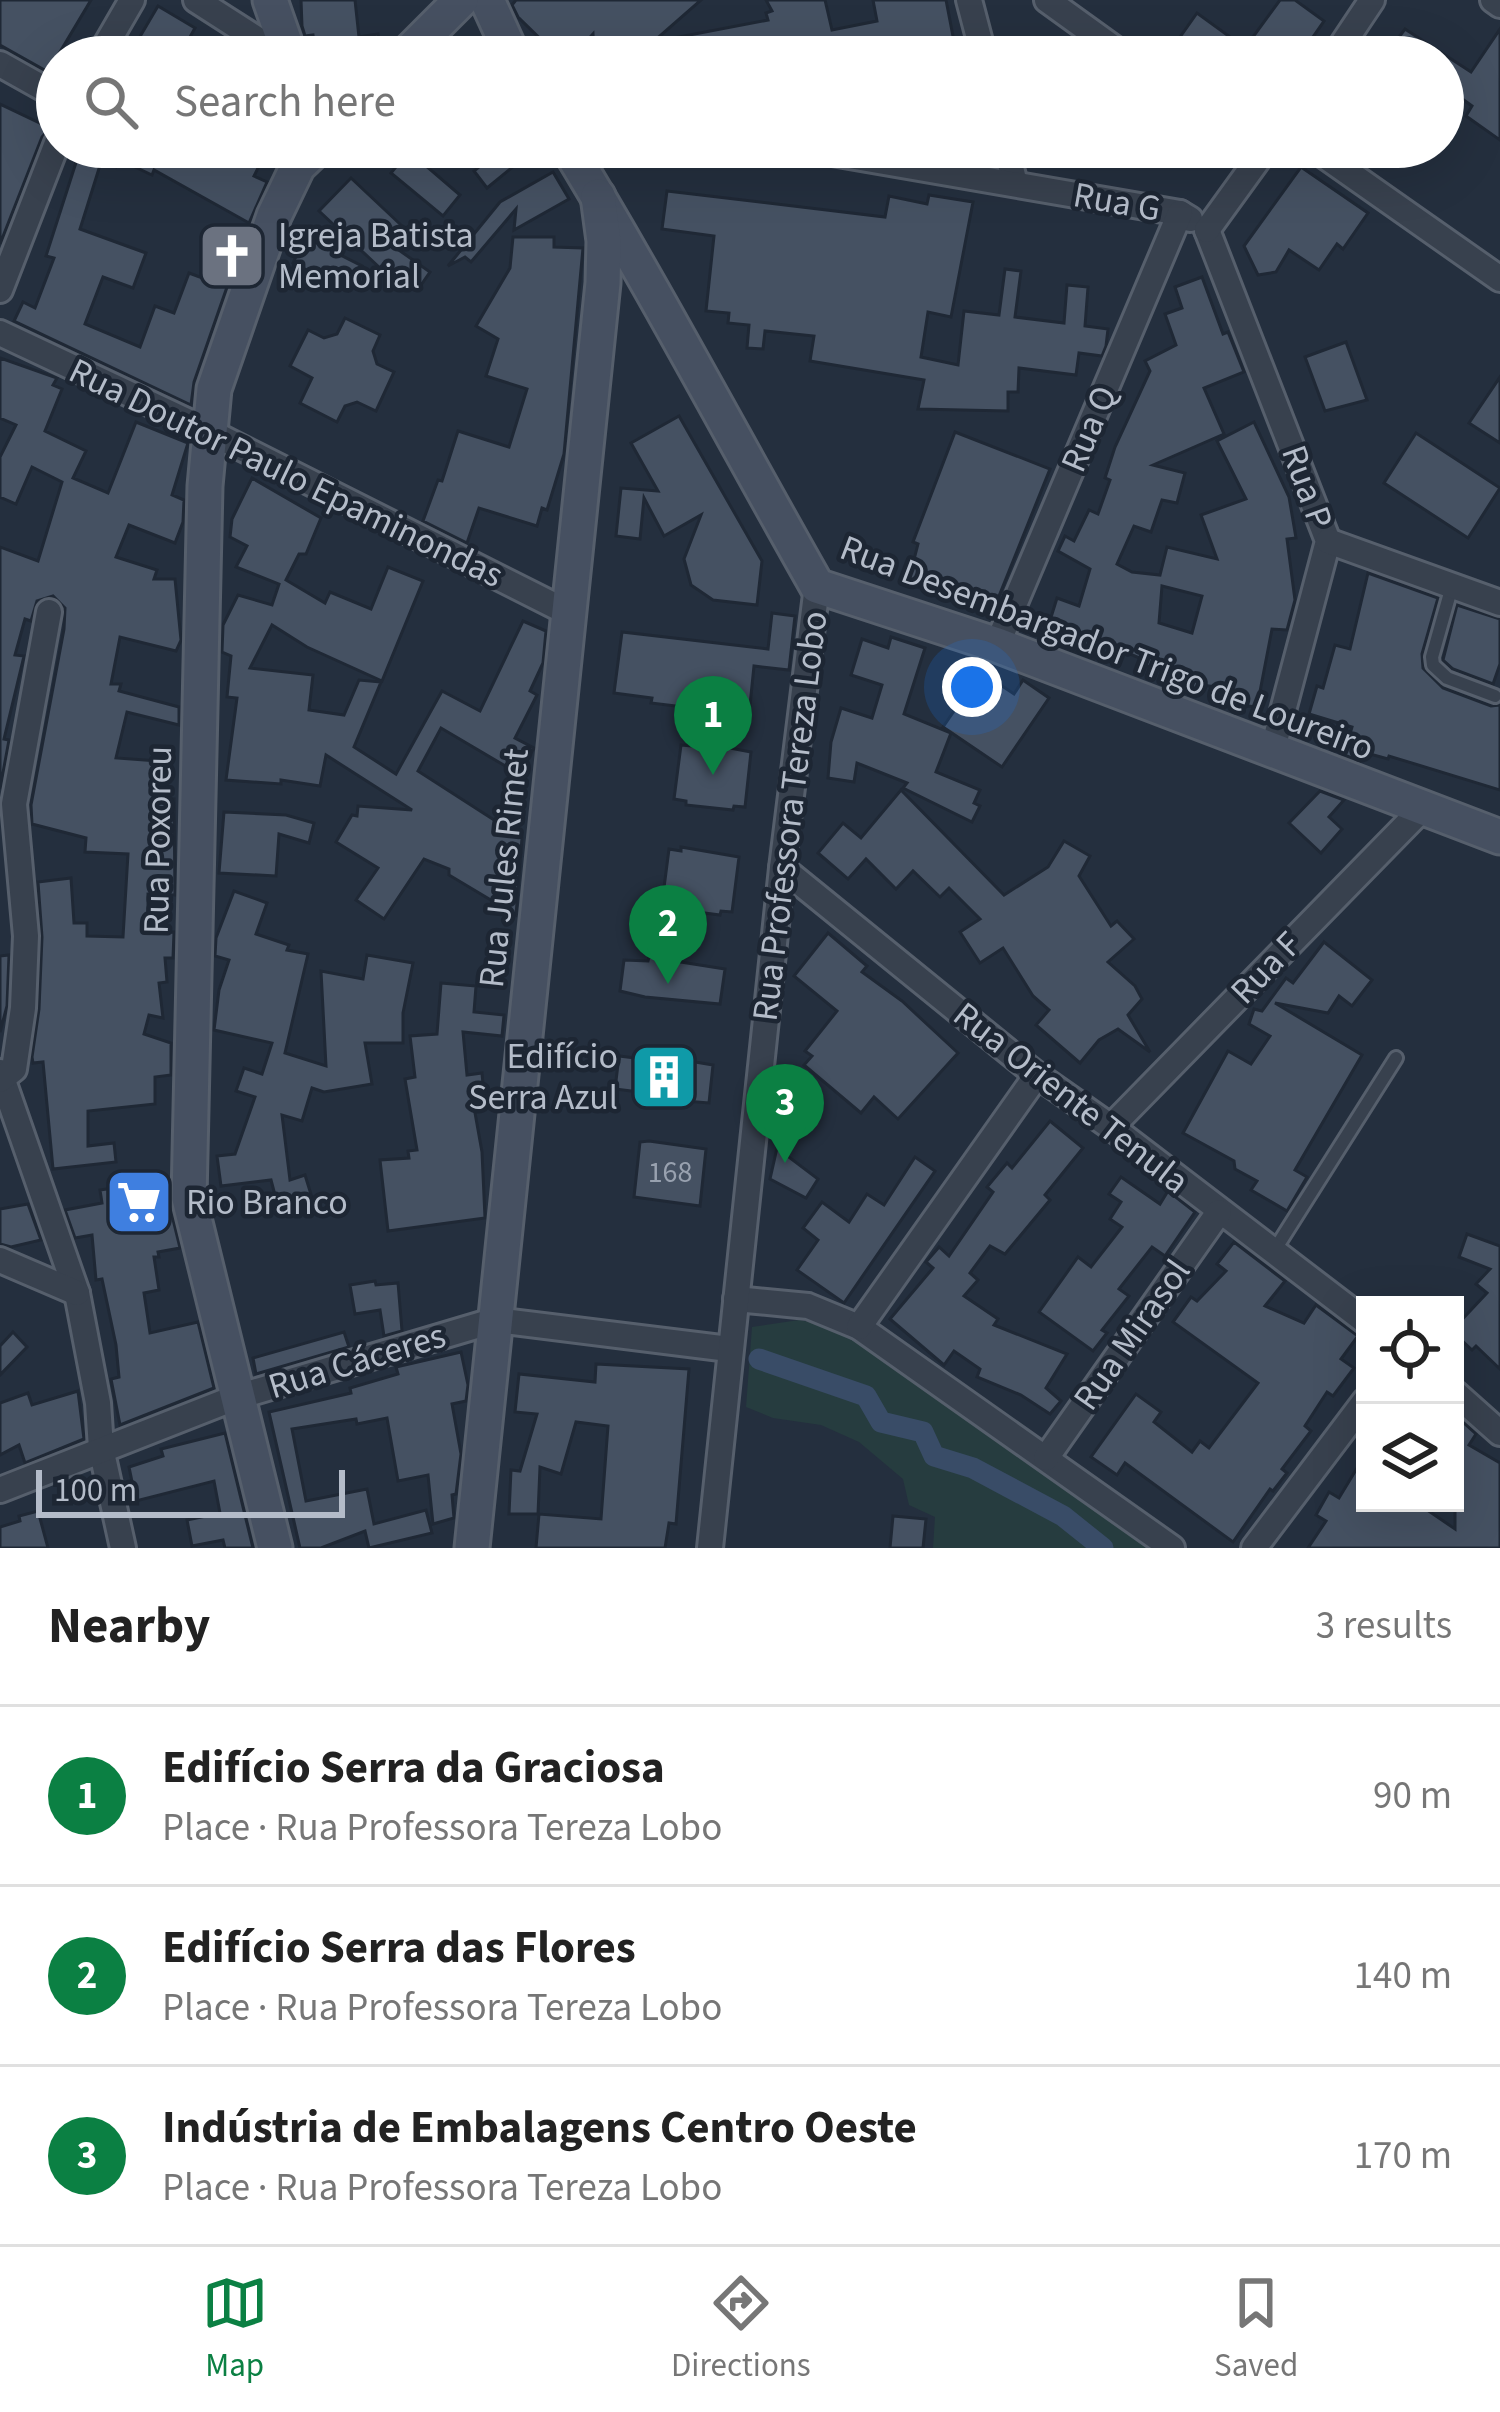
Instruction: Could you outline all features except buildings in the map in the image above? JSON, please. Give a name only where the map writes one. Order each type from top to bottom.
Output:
[{"type":"street","points":[[111,36],[132,0]]},
{"type":"street","points":[[196,0],[254,36]]},
{"type":"street","points":[[270,0],[281,36]]},
{"type":"street","points":[[425,36],[461,0]]},
{"type":"street","points":[[488,0],[504,36]]},
{"type":"street","points":[[970,0],[979,36]]},
{"type":"street","points":[[1047,0],[1097,36]]},
{"type":"street","points":[[1348,36],[1372,0]]},
{"type":"street","points":[[1492,0],[1500,5]]},
{"type":"street","points":[[0,64],[36,84]]},
{"type":"street","points":[[0,290],[47,168]]},
{"type":"street","name":"Rua Poxoreu","points":[[274,1548],[189,1198],[208,431],[214,389],[274,216],[299,168]]},
{"type":"street","name":"Rua Desembargador Trigo de Loureiro","points":[[581,168],[626,240],[653,298],[817,586],[998,645],[1500,837]]},
{"type":"street","name":"Rua G","points":[[921,168],[1180,213],[1207,230]]},
{"type":"street","points":[[1011,168],[1015,184]]},
{"type":"street","points":[[1207,230],[1247,168]]},
{"type":"street","points":[[1342,168],[1500,279]]},
{"type":"street","name":"Rua Jules Rimet","points":[[472,1548],[603,283],[598,196]]},
{"type":"street","name":"Rua Q","points":[[998,645],[1180,213]]},
{"type":"street","name":"Rua P","points":[[1207,230],[1328,542],[1272,752]]},
{"type":"street","points":[[603,283],[636,285],[653,298]]},
{"type":"street","name":"Rua Doutor Paulo Epaminondas","points":[[0,333],[208,431],[571,614]]},
{"type":"street","points":[[1328,542],[1500,603]]},
{"type":"street","name":"Rua Professora Tereza Lobo","points":[[710,1548],[782,868],[817,586]]},
{"type":"street","points":[[49,612],[14,804],[26,936],[23,1008],[14,1069],[1,1077],[77,1293],[98,1403],[101,1448],[123,1548]]},
{"type":"street","name":"Rua F","points":[[1111,1127],[1420,810]]},
{"type":"street","name":"Rua Oriente Tenula","points":[[782,868],[1036,1076],[1111,1127],[1356,1314]]},
{"type":"street","points":[[859,1327],[1036,1076]]},
{"type":"street","name":"Rua Mirasol","points":[[1046,1459],[1219,1212]]},
{"type":"street","points":[[0,1260],[77,1293]]},
{"type":"street","points":[[736,1298],[808,1306],[859,1327],[1172,1548]]},
{"type":"street","name":"Rua Cáceres","points":[[0,1490],[237,1397],[496,1320],[729,1349]]},
{"type":"street","points":[[1464,1401],[1500,1433]]},
{"type":"street","points":[[1254,1548],[1363,1404]]},
{"type":"lane","points":[[1453,586],[1433,665],[1448,678],[1495,696]]},
{"type":"lane","points":[[1273,1252],[1396,1058]]},
{"type":"green space","points":[[799,1320],[834,1327],[874,1347],[1154,1548],[933,1548],[935,1517],[909,1505],[903,1479],[859,1442],[821,1425],[773,1418],[746,1407],[752,1327]]},
{"type":"waterway","points":[[759,1359],[866,1396],[881,1422],[923,1432],[934,1456],[973,1468],[1063,1516],[1103,1548]]},
{"type":"place","name":"Igreja Batista Memorial","points":[[232,256]]},
{"type":"place","name":"Edifício Serra da Graciosa","points":[[713,775]]},
{"type":"place","name":"Edifício Serra das Flores","points":[[668,984]]},
{"type":"place","name":"Edifício Serra Azul","points":[[664,1077]]},
{"type":"place","name":"Indústria de Embalagens Centro Oeste","points":[[785,1163]]},
{"type":"place","name":"Rio Branco","points":[[139,1202]]}]
